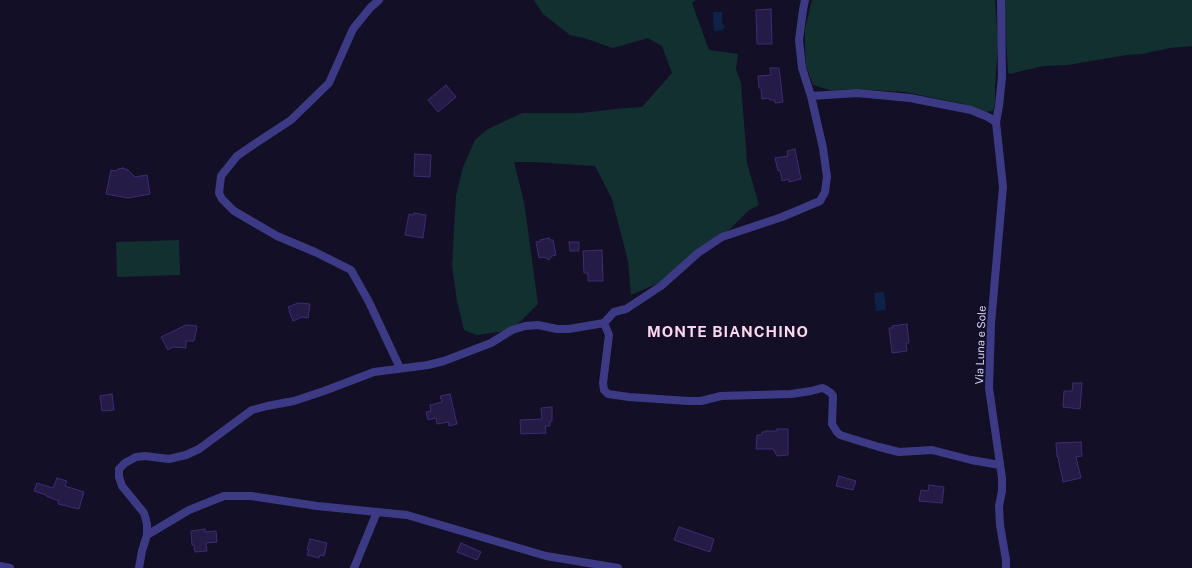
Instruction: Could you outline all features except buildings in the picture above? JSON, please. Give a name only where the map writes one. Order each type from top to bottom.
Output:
[{"type":"street","points":[[379,0],[370,8],[353,29],[328,83],[291,120],[238,156],[221,176],[219,194],[234,211],[277,236],[315,252],[351,270],[369,302],[400,368]]},
{"type":"street","points":[[139,568],[147,535],[147,524],[144,513],[122,486],[119,477],[119,469],[125,463],[136,457],[145,456],[168,459],[186,455],[199,449],[252,410],[294,401],[374,372],[428,365],[444,361],[491,343],[512,330],[525,326],[538,325],[557,329],[570,329],[604,323],[614,312],[626,309],[661,286],[698,253],[722,237],[782,217],[820,201],[825,192],[827,177],[823,148],[811,96],[802,68],[799,40],[805,0]]},
{"type":"street","name":"Via Luna e Sole","points":[[1001,0],[1002,77],[996,122],[1003,187],[992,324],[990,388],[1002,478],[1002,491],[999,506],[1006,568]]},
{"type":"street","points":[[811,96],[857,94],[910,98],[971,110],[996,122]]},
{"type":"street","points":[[604,323],[609,335],[603,383],[604,390],[608,394],[629,397],[701,401],[721,396],[791,394],[822,388],[828,390],[833,396],[832,424],[836,432],[840,435],[899,452],[932,450],[971,460],[1000,465]]},
{"type":"street","points":[[147,535],[189,510],[224,496],[252,496],[317,506],[407,515],[546,556],[618,568]]},
{"type":"street","points":[[354,568],[377,512]]},
{"type":"street","points":[[0,566],[10,568]]},
{"type":"green space","points":[[534,0],[696,0],[692,3],[709,50],[738,54],[736,69],[741,83],[747,163],[759,205],[749,210],[722,237],[668,279],[631,295],[628,261],[612,199],[595,166],[514,162],[524,202],[538,304],[512,330],[477,335],[464,330],[457,301],[452,266],[456,196],[463,167],[475,140],[488,129],[522,113],[582,113],[642,107],[672,73],[662,46],[648,38],[613,48],[570,35],[543,14]]},
{"type":"green space","points":[[812,0],[995,0],[998,43],[995,103],[993,111],[984,112],[964,104],[905,92],[854,89],[830,90],[813,85],[806,66],[805,46],[805,29]]},
{"type":"green space","points":[[1005,0],[1192,0],[1192,46],[1170,48],[1142,54],[1126,55],[1068,65],[1043,66],[1009,74]]},
{"type":"green space","points":[[179,240],[180,275],[117,277],[116,242]]},
{"type":"water","points":[[713,12],[722,12],[722,24],[725,27],[722,30],[714,31]]},
{"type":"water","points":[[884,292],[886,310],[876,311],[874,293]]},
{"type":"district","name":"MONTE BIANCHINO","points":[[728,332]]}]
